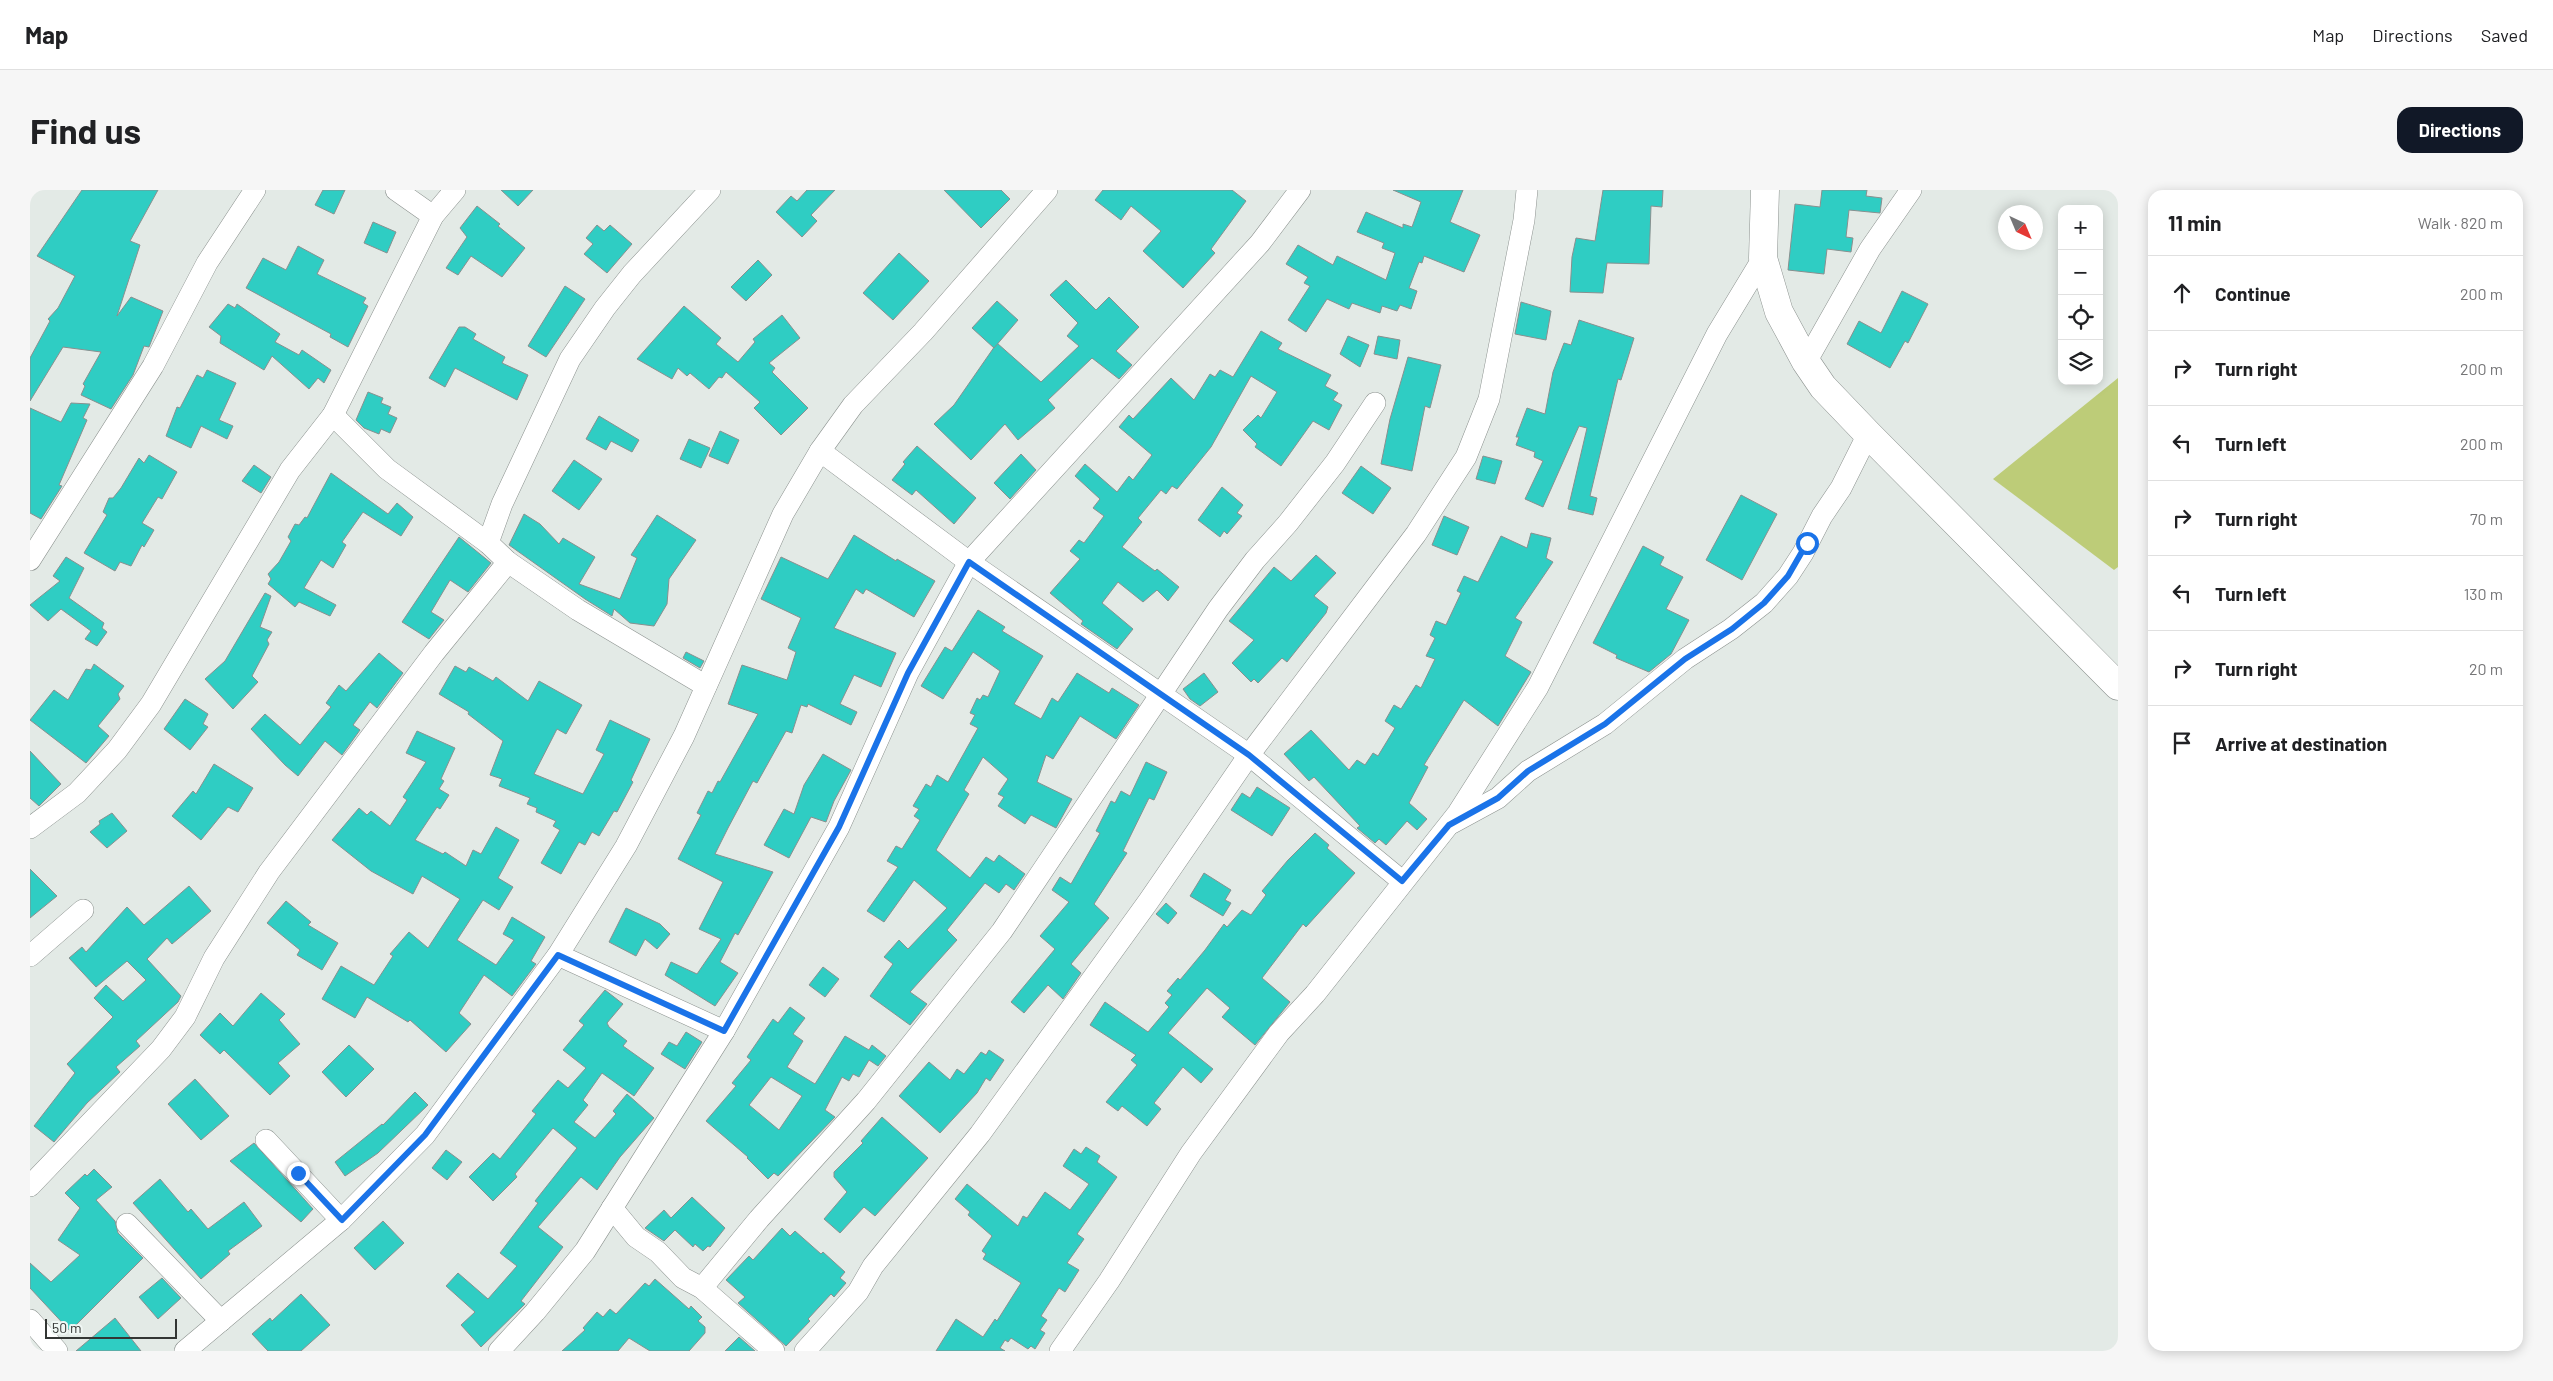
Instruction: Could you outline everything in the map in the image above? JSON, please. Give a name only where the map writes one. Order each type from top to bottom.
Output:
[{"type":"main road","points":[[1764,190],[1763,258],[1779,312],[1806,362],[1823,387],[2118,686]]},
{"type":"street","points":[[30,560],[36,538],[153,366],[207,263],[255,190]]},
{"type":"street","points":[[396,190],[433,216]]},
{"type":"street","points":[[30,828],[77,793],[117,750],[151,704],[290,470],[333,415],[433,216],[455,190]]},
{"type":"street","points":[[488,543],[502,504],[570,359],[616,294],[710,190]]},
{"type":"street","points":[[185,1351],[342,1220],[425,1135],[558,955],[626,846],[684,736],[783,514],[820,451],[853,405],[923,332],[1047,190]]},
{"type":"street","points":[[499,1351],[535,1312],[585,1251],[724,1031],[839,827],[908,673],[969,562],[1260,243],[1300,190]]},
{"type":"street","points":[[805,1351],[858,1292],[873,1266],[980,1134],[1148,902],[1249,755],[1416,534],[1466,457],[1488,399],[1524,220],[1527,190]]},
{"type":"street","points":[[1806,362],[1870,249],[1911,190]]},
{"type":"street","points":[[1060,1351],[1114,1274],[1191,1153],[1279,1033],[1315,994],[1402,881],[1449,825],[1538,687],[1717,334],[1763,258]]},
{"type":"street","points":[[702,1288],[759,1219],[866,1101],[1002,931],[1025,893],[1162,695],[1218,609],[1255,560],[1288,523],[1335,463],[1375,403]]},
{"type":"street","points":[[333,415],[387,470],[488,543],[508,562],[578,610],[706,686]]},
{"type":"street","points":[[1449,825],[1498,798],[1528,771],[1605,724],[1685,659],[1732,629],[1764,603],[1788,576],[1803,553],[1868,434]]},
{"type":"street","points":[[820,451],[969,562],[1249,755],[1402,881]]},
{"type":"street","points":[[30,1186],[161,1049],[185,1017],[214,958],[269,872],[434,653],[508,562]]},
{"type":"street","points":[[30,956],[83,910]]},
{"type":"street","points":[[558,955],[724,1031]]},
{"type":"street","points":[[266,1140],[342,1220]]},
{"type":"street","points":[[612,1208],[636,1237],[658,1252],[683,1278],[702,1288],[774,1351]]},
{"type":"street","points":[[127,1224],[221,1321]]},
{"type":"street","points":[[30,1320],[58,1351]]},
{"type":"green space","points":[[2118,378],[2118,567],[2114,570],[1993,479]]},
{"type":"building","points":[[82,190],[158,190],[130,241],[140,245],[117,316],[131,297],[163,311],[149,347],[144,346],[133,375],[111,409],[81,395],[85,386],[83,384],[101,352],[63,347],[30,401],[30,358],[50,321],[48,319],[58,308],[75,276],[37,256]]},
{"type":"building","points":[[323,190],[345,190],[334,214],[315,205]]},
{"type":"building","points":[[501,190],[533,190],[518,206]]},
{"type":"building","points":[[807,190],[835,190],[811,215],[817,221],[802,237],[776,212],[791,196],[797,201]]},
{"type":"building","points":[[944,190],[1001,190],[1010,199],[981,228]]},
{"type":"building","points":[[1103,190],[1232,190],[1246,201],[1211,249],[1215,253],[1183,288],[1143,251],[1161,231],[1131,206],[1121,220],[1095,200]]},
{"type":"building","points":[[1393,190],[1463,190],[1450,222],[1480,235],[1464,272],[1424,256],[1422,263],[1419,262],[1409,288],[1417,291],[1411,309],[1400,305],[1397,311],[1382,306],[1380,313],[1352,303],[1349,309],[1327,299],[1306,332],[1288,320],[1310,286],[1304,283],[1308,277],[1286,264],[1298,245],[1333,265],[1337,256],[1386,280],[1395,253],[1382,248],[1384,243],[1357,232],[1366,212],[1403,228],[1403,224],[1412,227],[1421,202]]},
{"type":"building","points":[[1603,190],[1663,190],[1662,207],[1651,206],[1649,264],[1607,263],[1603,293],[1570,292],[1572,257],[1576,238],[1595,241]]},
{"type":"building","points":[[1822,190],[1867,190],[1866,196],[1882,198],[1880,213],[1849,210],[1846,237],[1853,238],[1851,252],[1827,249],[1824,274],[1788,270],[1795,204],[1820,207]]},
{"type":"building","points":[[477,206],[500,224],[498,226],[525,248],[502,277],[471,256],[458,275],[446,268],[467,237],[460,228]]},
{"type":"building","points":[[373,222],[396,232],[387,253],[364,243]]},
{"type":"building","points":[[597,225],[604,231],[610,225],[632,244],[607,273],[584,254],[593,244],[586,238]]},
{"type":"building","points":[[298,246],[324,260],[317,274],[366,298],[363,303],[368,306],[348,347],[330,337],[331,334],[246,288],[263,258],[286,270]]},
{"type":"building","points":[[899,253],[929,281],[893,320],[863,293]]},
{"type":"building","points":[[758,260],[772,275],[746,301],[731,287]]},
{"type":"building","points":[[1066,280],[1096,310],[1109,297],[1139,327],[1116,351],[1132,365],[1119,379],[1092,358],[1048,400],[1055,408],[1018,440],[1005,424],[971,460],[934,424],[954,405],[997,343],[1041,382],[1079,346],[1067,336],[1078,323],[1050,295]]},
{"type":"building","points":[[565,286],[585,299],[546,357],[528,346]]},
{"type":"building","points":[[1902,291],[1928,304],[1908,343],[1905,341],[1890,368],[1847,344],[1859,321],[1881,333]]},
{"type":"building","points":[[997,301],[1018,320],[994,348],[972,328]]},
{"type":"building","points":[[1521,302],[1551,311],[1546,340],[1515,334]]},
{"type":"building","points":[[228,304],[235,308],[237,304],[280,334],[275,342],[299,355],[302,350],[331,370],[324,383],[318,378],[309,389],[272,356],[264,370],[220,343],[221,336],[209,327]]},
{"type":"building","points":[[684,306],[721,338],[716,344],[738,362],[755,342],[753,339],[782,315],[800,338],[769,363],[775,368],[772,372],[808,408],[781,435],[754,408],[760,402],[726,372],[709,389],[690,373],[687,376],[678,368],[672,379],[637,359]]},
{"type":"building","points":[[1579,320],[1634,338],[1621,380],[1618,379],[1590,496],[1597,498],[1593,515],[1568,509],[1587,428],[1579,426],[1543,507],[1525,499],[1543,461],[1534,457],[1535,452],[1516,445],[1519,437],[1516,437],[1527,408],[1545,414],[1553,372],[1564,343],[1571,345]]},
{"type":"building","points":[[459,327],[465,327],[476,334],[473,339],[505,357],[502,363],[528,375],[517,400],[455,368],[445,387],[429,378]]},
{"type":"building","points":[[1261,331],[1282,343],[1278,349],[1331,375],[1325,386],[1338,393],[1333,400],[1342,405],[1329,430],[1313,421],[1281,466],[1255,447],[1257,444],[1243,430],[1258,415],[1261,418],[1277,392],[1251,376],[1211,447],[1177,489],[1172,486],[1166,494],[1161,490],[1138,518],[1142,522],[1122,547],[1155,571],[1157,569],[1179,587],[1168,601],[1157,590],[1143,602],[1118,582],[1102,603],[1133,629],[1117,649],[1081,624],[1083,621],[1050,593],[1080,559],[1070,551],[1079,540],[1084,543],[1104,516],[1093,508],[1100,499],[1075,476],[1085,464],[1117,492],[1129,476],[1133,480],[1152,455],[1119,427],[1129,415],[1133,419],[1171,378],[1194,400],[1210,374],[1215,377],[1220,370],[1233,377]]},
{"type":"building","points":[[1348,336],[1369,345],[1360,367],[1340,354]]},
{"type":"building","points":[[1378,336],[1400,340],[1397,359],[1374,354]]},
{"type":"building","points":[[1408,357],[1441,365],[1430,408],[1425,406],[1412,471],[1381,464],[1390,419]]},
{"type":"building","points":[[207,370],[236,383],[219,420],[233,426],[227,439],[201,426],[191,448],[166,436],[177,407],[180,408],[197,375],[203,378]]},
{"type":"building","points":[[368,392],[383,398],[381,403],[391,407],[388,414],[397,418],[390,433],[381,429],[379,434],[364,428],[356,420]]},
{"type":"building","points":[[71,403],[90,404],[83,418],[87,420],[59,485],[62,486],[41,519],[30,513],[30,408],[61,422]]},
{"type":"building","points":[[599,416],[639,440],[632,452],[611,441],[606,450],[586,439]]},
{"type":"building","points":[[720,431],[739,440],[728,464],[709,456]]},
{"type":"building","points":[[689,439],[710,448],[701,468],[680,459]]},
{"type":"building","points":[[917,446],[976,498],[954,524],[916,490],[912,495],[892,480],[905,464],[903,462]]},
{"type":"building","points":[[1021,454],[1036,470],[1010,499],[994,483]]},
{"type":"building","points":[[149,455],[177,472],[162,499],[158,497],[142,523],[154,530],[144,547],[142,545],[131,566],[120,562],[115,571],[84,553],[107,515],[103,512],[109,498],[113,498],[121,488],[139,458],[144,463]]},
{"type":"building","points":[[1483,456],[1502,461],[1495,484],[1476,479]]},
{"type":"building","points":[[574,460],[602,479],[579,510],[552,491]]},
{"type":"building","points":[[254,465],[271,477],[261,493],[242,481]]},
{"type":"building","points":[[1361,466],[1391,488],[1373,514],[1342,493]]},
{"type":"building","points":[[331,473],[388,514],[397,503],[413,517],[401,536],[363,512],[342,542],[346,545],[333,568],[321,560],[304,588],[336,605],[330,616],[299,602],[295,607],[268,584],[271,579],[268,574],[279,562],[291,541],[288,537],[295,524],[299,525],[305,517],[307,518]]},
{"type":"building","points":[[1222,487],[1243,505],[1237,513],[1242,516],[1227,534],[1224,531],[1220,537],[1198,520]]},
{"type":"building","points":[[1741,495],[1777,514],[1742,580],[1706,560]]},
{"type":"building","points":[[524,514],[540,524],[559,544],[563,538],[595,557],[579,584],[620,599],[637,558],[631,555],[657,515],[696,540],[669,579],[667,604],[654,626],[630,623],[614,609],[612,616],[585,599],[509,545]]},
{"type":"building","points":[[1444,516],[1469,527],[1457,555],[1432,545]]},
{"type":"building","points":[[1531,533],[1551,538],[1546,558],[1553,562],[1515,618],[1522,622],[1505,656],[1531,672],[1498,726],[1464,700],[1424,765],[1428,767],[1409,803],[1427,819],[1417,830],[1407,821],[1386,845],[1379,839],[1375,843],[1357,828],[1360,826],[1314,777],[1309,781],[1284,754],[1311,730],[1349,770],[1357,760],[1365,765],[1373,753],[1378,756],[1395,728],[1385,721],[1394,705],[1401,709],[1416,685],[1421,688],[1435,659],[1426,656],[1435,638],[1430,635],[1436,621],[1446,625],[1461,593],[1457,591],[1464,576],[1478,582],[1501,536],[1527,548]]},
{"type":"building","points":[[854,535],[896,561],[897,559],[935,581],[914,617],[866,589],[863,594],[856,589],[834,628],[896,653],[881,687],[854,675],[840,704],[857,712],[851,725],[808,704],[807,707],[801,705],[792,733],[786,731],[757,783],[753,781],[728,828],[715,854],[773,872],[738,935],[735,933],[720,962],[738,973],[715,1006],[665,975],[671,962],[697,974],[721,939],[699,929],[723,882],[678,859],[701,815],[697,813],[708,791],[712,793],[718,781],[720,782],[758,714],[728,704],[742,665],[787,680],[796,652],[788,648],[801,618],[761,599],[781,557],[828,579]]},
{"type":"building","points":[[459,537],[491,563],[468,592],[450,580],[431,612],[444,620],[429,639],[402,622]]},
{"type":"building","points":[[1643,546],[1664,557],[1660,565],[1683,577],[1666,609],[1689,620],[1671,654],[1649,672],[1616,658],[1617,655],[1593,643]]},
{"type":"building","points":[[1316,555],[1336,573],[1314,596],[1328,607],[1326,613],[1287,662],[1282,658],[1258,683],[1254,679],[1251,682],[1232,663],[1254,640],[1229,621],[1274,567],[1291,581]]},
{"type":"building","points":[[66,557],[84,568],[69,598],[104,623],[102,628],[107,632],[97,646],[85,639],[91,631],[61,609],[48,621],[30,605],[60,581],[53,576]]},
{"type":"building","points":[[265,593],[271,596],[260,627],[272,632],[267,640],[269,644],[252,676],[258,682],[233,709],[205,679],[225,661]]},
{"type":"building","points":[[978,610],[1005,627],[1002,631],[1043,656],[1014,704],[1041,719],[1052,698],[1058,702],[1077,673],[1109,693],[1112,688],[1139,705],[1116,739],[1080,716],[1053,759],[1046,755],[1037,782],[1072,799],[1056,828],[1031,815],[1025,824],[998,806],[1004,797],[998,794],[1008,779],[983,757],[964,790],[969,794],[936,850],[970,878],[986,857],[994,862],[999,855],[1025,874],[1014,890],[1006,884],[999,893],[985,883],[947,930],[957,940],[910,992],[927,1004],[910,1025],[870,996],[893,964],[884,957],[899,940],[908,949],[947,908],[914,880],[884,922],[867,911],[898,867],[887,861],[896,846],[902,849],[920,820],[914,816],[919,809],[913,806],[926,784],[931,787],[937,775],[948,782],[978,728],[970,724],[975,715],[970,713],[977,698],[980,700],[983,695],[988,697],[1000,671],[973,652],[943,699],[921,686],[945,647],[952,651]]},
{"type":"building","points":[[686,652],[704,661],[700,668],[683,658]]},
{"type":"building","points":[[379,653],[403,673],[377,708],[370,702],[353,725],[360,730],[342,755],[325,741],[298,776],[251,729],[265,714],[300,745],[331,707],[326,703],[339,685],[346,691]]},
{"type":"building","points":[[94,664],[124,686],[118,694],[120,699],[98,726],[109,736],[86,763],[30,720],[54,690],[68,700],[86,669],[91,670]]},
{"type":"building","points":[[455,666],[466,672],[469,667],[493,681],[496,677],[528,701],[539,681],[582,705],[566,734],[557,729],[534,774],[583,794],[604,754],[596,750],[610,720],[650,739],[631,780],[633,782],[617,812],[614,811],[599,836],[592,832],[585,845],[579,842],[561,874],[541,863],[560,830],[553,826],[556,821],[536,812],[537,808],[527,804],[530,798],[499,786],[502,779],[490,775],[503,741],[468,714],[469,712],[439,694]]},
{"type":"building","points":[[1204,673],[1218,692],[1200,706],[1190,699],[1183,689]]},
{"type":"building","points":[[185,699],[208,714],[203,724],[208,727],[190,750],[164,729]]},
{"type":"building","points":[[417,731],[455,748],[441,779],[444,781],[439,789],[449,795],[440,809],[437,807],[415,840],[443,854],[445,852],[466,866],[473,850],[481,854],[496,827],[519,840],[498,878],[513,887],[499,910],[483,900],[457,940],[496,965],[514,940],[503,934],[512,917],[545,937],[531,961],[536,964],[512,996],[484,975],[459,1013],[471,1024],[446,1052],[410,1020],[408,1022],[367,997],[355,1018],[322,999],[341,966],[374,985],[393,956],[390,954],[409,932],[428,948],[460,899],[422,876],[413,894],[371,871],[332,840],[359,808],[367,815],[371,811],[390,826],[407,800],[403,797],[426,762],[406,753]]},
{"type":"building","points":[[30,751],[61,784],[39,806],[30,798]]},
{"type":"building","points":[[823,754],[851,770],[834,801],[826,822],[811,817],[789,858],[764,845],[784,809],[794,814],[804,785]]},
{"type":"building","points":[[1146,762],[1167,772],[1154,800],[1149,798],[1123,851],[1127,853],[1094,904],[1109,918],[1071,964],[1081,973],[1063,999],[1048,985],[1024,1013],[1011,1002],[1055,949],[1040,936],[1069,902],[1052,890],[1060,877],[1071,884],[1100,833],[1096,831],[1111,801],[1115,803],[1121,791],[1130,796]]},
{"type":"building","points":[[214,764],[253,788],[238,812],[228,807],[201,840],[172,816],[193,791],[196,794]]},
{"type":"building","points":[[1257,787],[1290,808],[1272,836],[1231,810],[1242,793],[1250,798]]},
{"type":"building","points":[[112,813],[127,831],[107,848],[90,832],[100,824],[99,821]]},
{"type":"building","points":[[1315,833],[1329,845],[1327,848],[1355,873],[1306,927],[1303,924],[1262,978],[1290,1002],[1255,1045],[1222,1017],[1230,1008],[1207,988],[1168,1033],[1213,1069],[1201,1083],[1183,1067],[1154,1103],[1161,1109],[1147,1126],[1122,1106],[1118,1111],[1106,1102],[1137,1065],[1131,1060],[1136,1055],[1090,1025],[1105,1002],[1148,1032],[1169,1007],[1165,1003],[1172,995],[1167,991],[1178,978],[1180,980],[1224,924],[1227,927],[1242,910],[1251,915],[1266,895],[1262,891],[1288,860]]},
{"type":"building","points":[[30,869],[57,896],[30,918]]},
{"type":"building","points":[[1204,873],[1231,890],[1225,900],[1231,903],[1223,916],[1190,896]]},
{"type":"building","points":[[189,886],[211,911],[172,944],[167,938],[147,959],[181,996],[178,1002],[136,1041],[140,1046],[116,1067],[120,1072],[87,1103],[54,1142],[34,1126],[75,1073],[67,1064],[113,1017],[94,998],[106,985],[123,1001],[146,980],[127,961],[96,987],[69,958],[82,947],[86,952],[127,907],[144,925]]},
{"type":"building","points":[[286,901],[311,922],[308,925],[338,943],[322,970],[297,955],[300,950],[267,923]]},
{"type":"building","points":[[1166,903],[1177,913],[1168,924],[1156,914]]},
{"type":"building","points":[[626,908],[660,924],[670,934],[657,949],[645,939],[636,956],[609,942]]},
{"type":"building","points":[[823,967],[839,979],[825,997],[809,985]]},
{"type":"building","points":[[605,990],[623,1004],[607,1023],[609,1027],[627,1041],[623,1046],[654,1068],[634,1096],[602,1073],[583,1100],[588,1105],[574,1122],[595,1138],[616,1114],[613,1111],[627,1094],[654,1118],[620,1157],[597,1190],[581,1177],[538,1227],[563,1247],[521,1301],[525,1304],[481,1347],[461,1325],[475,1312],[446,1286],[458,1273],[488,1299],[517,1266],[500,1253],[538,1203],[535,1201],[577,1148],[553,1128],[515,1174],[517,1177],[493,1201],[469,1177],[493,1153],[500,1159],[536,1114],[532,1111],[558,1080],[568,1088],[586,1068],[563,1050],[584,1025],[579,1021]]},
{"type":"building","points":[[261,993],[285,1014],[279,1020],[300,1044],[278,1063],[290,1076],[270,1095],[224,1050],[220,1054],[200,1035],[220,1013],[233,1026]]},
{"type":"building","points":[[790,1007],[805,1018],[793,1034],[803,1041],[787,1067],[815,1084],[845,1036],[869,1050],[872,1045],[886,1056],[878,1066],[869,1060],[859,1077],[853,1074],[849,1081],[842,1077],[825,1110],[835,1117],[778,1176],[774,1173],[768,1179],[748,1157],[706,1121],[736,1086],[732,1083],[751,1060],[747,1057],[773,1019],[778,1023]],"holes":[[[771,1077],[802,1096],[779,1130],[749,1105]]]},
{"type":"building","points":[[686,1032],[702,1042],[685,1069],[661,1054],[669,1042],[677,1046]]},
{"type":"building","points":[[349,1045],[374,1069],[346,1097],[322,1072]]},
{"type":"building","points":[[989,1050],[1004,1060],[990,1081],[986,1078],[977,1093],[940,1133],[899,1096],[929,1062],[950,1080],[957,1069],[964,1074],[981,1052],[986,1055]]},
{"type":"building","points":[[195,1079],[229,1116],[201,1140],[168,1104]]},
{"type":"building","points":[[415,1092],[428,1105],[378,1153],[345,1176],[335,1162],[383,1125]]},
{"type":"building","points":[[882,1117],[928,1158],[875,1216],[864,1207],[840,1233],[824,1219],[847,1192],[834,1177],[834,1172],[863,1143],[861,1141]]},
{"type":"building","points":[[254,1143],[313,1209],[301,1222],[230,1161]]},
{"type":"building","points":[[1086,1147],[1100,1156],[1097,1162],[1117,1177],[1077,1234],[1084,1239],[1067,1263],[1079,1270],[1065,1292],[1059,1288],[1041,1316],[1047,1320],[1040,1330],[1045,1333],[1035,1349],[1031,1346],[1028,1349],[1011,1338],[1008,1342],[1005,1340],[1000,1348],[1005,1351],[936,1351],[956,1319],[983,1337],[995,1319],[997,1321],[1021,1283],[983,1259],[986,1254],[982,1251],[992,1236],[968,1215],[970,1212],[955,1199],[967,1184],[1018,1226],[1023,1216],[1027,1218],[1045,1192],[1070,1210],[1089,1184],[1063,1166],[1074,1149],[1081,1154]]},
{"type":"building","points":[[446,1150],[462,1162],[447,1180],[432,1168]]},
{"type":"building","points":[[94,1169],[112,1187],[96,1200],[115,1221],[118,1233],[143,1258],[70,1331],[30,1288],[30,1263],[51,1282],[80,1255],[58,1240],[80,1208],[65,1193],[85,1174],[87,1176]]},
{"type":"building","points":[[160,1179],[188,1212],[191,1209],[208,1229],[244,1202],[262,1226],[228,1251],[230,1254],[201,1279],[133,1203]]},
{"type":"building","points":[[692,1197],[725,1228],[710,1247],[708,1246],[703,1251],[695,1244],[693,1247],[675,1230],[664,1241],[645,1228],[664,1210],[671,1218]]},
{"type":"building","points":[[383,1221],[404,1243],[375,1270],[354,1248]]},
{"type":"building","points":[[782,1228],[790,1236],[795,1231],[821,1254],[823,1252],[845,1272],[840,1278],[846,1283],[834,1297],[831,1294],[808,1319],[810,1321],[786,1346],[738,1303],[745,1297],[726,1280],[749,1256],[753,1260]]},
{"type":"building","points":[[162,1278],[181,1298],[158,1319],[139,1297]]},
{"type":"building","points":[[655,1279],[689,1309],[691,1306],[702,1317],[698,1321],[705,1327],[705,1333],[689,1351],[650,1351],[629,1338],[618,1351],[562,1351],[585,1330],[583,1328],[597,1312],[603,1317],[610,1309],[616,1314],[645,1283],[649,1286]]},
{"type":"building","points":[[301,1294],[330,1325],[301,1351],[268,1351],[252,1334],[270,1318],[272,1321]]},
{"type":"building","points":[[115,1318],[141,1351],[76,1351]]},
{"type":"building","points":[[739,1337],[755,1351],[725,1351]]},
{"type":"route","points":[[298,1173],[342,1220],[425,1135],[558,955],[724,1031],[839,827],[908,673],[969,562],[1249,755],[1402,881],[1449,825],[1498,798],[1528,771],[1557,751],[1605,724],[1685,659],[1732,629],[1764,603],[1788,576],[1803,553],[1807,543]]}]
